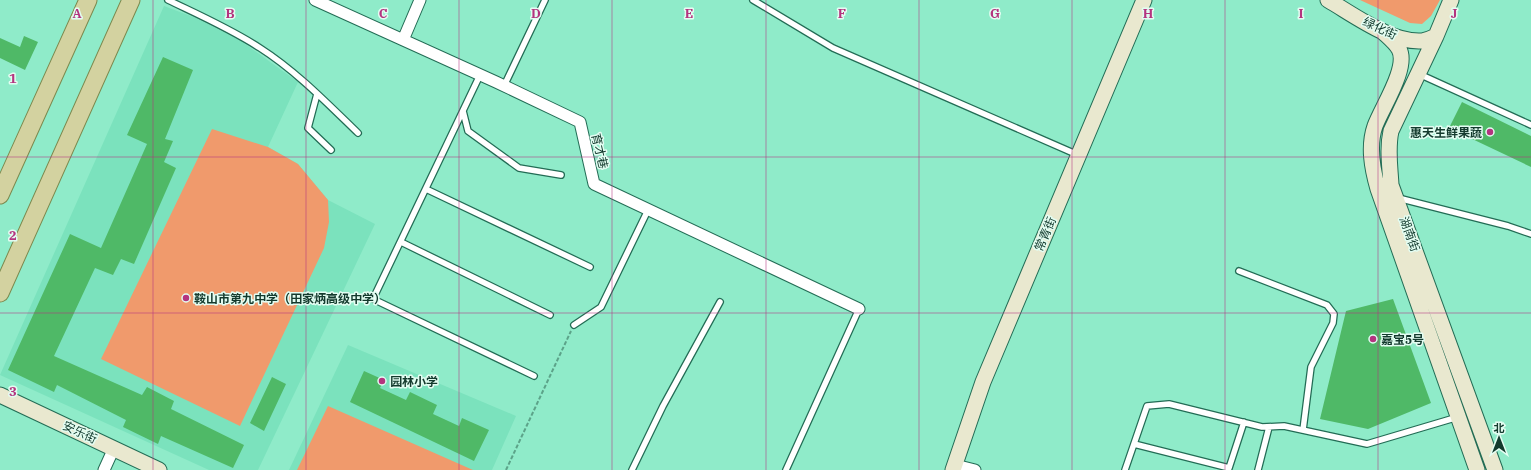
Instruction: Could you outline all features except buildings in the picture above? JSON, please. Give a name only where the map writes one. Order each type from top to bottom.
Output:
[{"type":"main road","points":[[0,195],[88,0]]},
{"type":"main road","points":[[0,293],[130,0]]},
{"type":"main road","name":"常青街","points":[[954,468],[983,382],[1144,0]]},
{"type":"main road","name":"绿化街","points":[[1328,0],[1382,31],[1401,38],[1414,41],[1423,41],[1436,36]]},
{"type":"main road","name":"湖南街","points":[[1451,0],[1392,131],[1388,153],[1392,185],[1396,198],[1496,470]]},
{"type":"main road","name":"湖南街","points":[[1382,31],[1399,50],[1401,60],[1399,72],[1375,126],[1371,153],[1373,171],[1477,470]]},
{"type":"main road","name":"安乐街","points":[[0,395],[159,470]]},
{"type":"street","name":"育才巷","points":[[315,0],[580,122],[594,184],[859,308]]},
{"type":"street","points":[[403,40],[420,0]]},
{"type":"street","points":[[104,470],[114,448]]},
{"type":"street","points":[[954,468],[975,470]]},
{"type":"lane","points":[[168,0],[228,29],[262,49],[306,84],[358,133]]},
{"type":"lane","points":[[504,86],[545,0]]},
{"type":"lane","points":[[753,0],[833,48],[1078,155]]},
{"type":"lane","points":[[1418,74],[1531,125]]},
{"type":"lane","points":[[480,75],[373,299],[534,376]]},
{"type":"lane","points":[[317,94],[308,128],[331,150]]},
{"type":"lane","points":[[463,111],[468,131],[519,168],[561,176]]},
{"type":"lane","points":[[426,189],[590,267]]},
{"type":"lane","points":[[1396,198],[1508,226],[1531,234]]},
{"type":"lane","points":[[574,326],[601,307],[648,210]]},
{"type":"lane","points":[[401,242],[550,315]]},
{"type":"lane","points":[[1239,271],[1327,305],[1334,314],[1333,323],[1312,367],[1303,430]]},
{"type":"lane","points":[[632,470],[663,406],[720,302]]},
{"type":"lane","points":[[786,470],[859,308]]},
{"type":"lane","points":[[1125,470],[1147,406],[1169,404],[1262,427],[1284,426],[1367,444],[1458,417]]},
{"type":"lane","points":[[1134,444],[1229,468],[1244,422]]},
{"type":"lane","points":[[1258,470],[1269,427]]},
{"type":"path","points":[[506,470],[574,326]]},
{"type":"shaded area","points":[[1360,0],[1440,0],[1431,16],[1422,24],[1410,23]]},
{"type":"shaded area","name":"鞍山市第九中学（田家炳高级中学）","points":[[164,6],[196,18],[241,41],[298,82],[268,147],[298,164],[328,200],[375,224],[258,470],[209,470],[0,375]]},
{"type":"shaded area","points":[[212,129],[268,147],[298,164],[328,200],[329,222],[324,248],[240,426],[101,359]]},
{"type":"shaded area","name":"园林小学","points":[[348,345],[516,416],[492,470],[289,470]]},
{"type":"shaded area","points":[[328,406],[473,470],[297,470]]},
{"type":"place","name":"惠天生鲜果蔬","points":[[1490,132]]},
{"type":"place","name":"鞍山市第九中学（田家炳高级中学）","points":[[186,298]]},
{"type":"place","name":"嘉宝5号","points":[[1373,339]]},
{"type":"place","name":"园林小学","points":[[382,381]]}]
